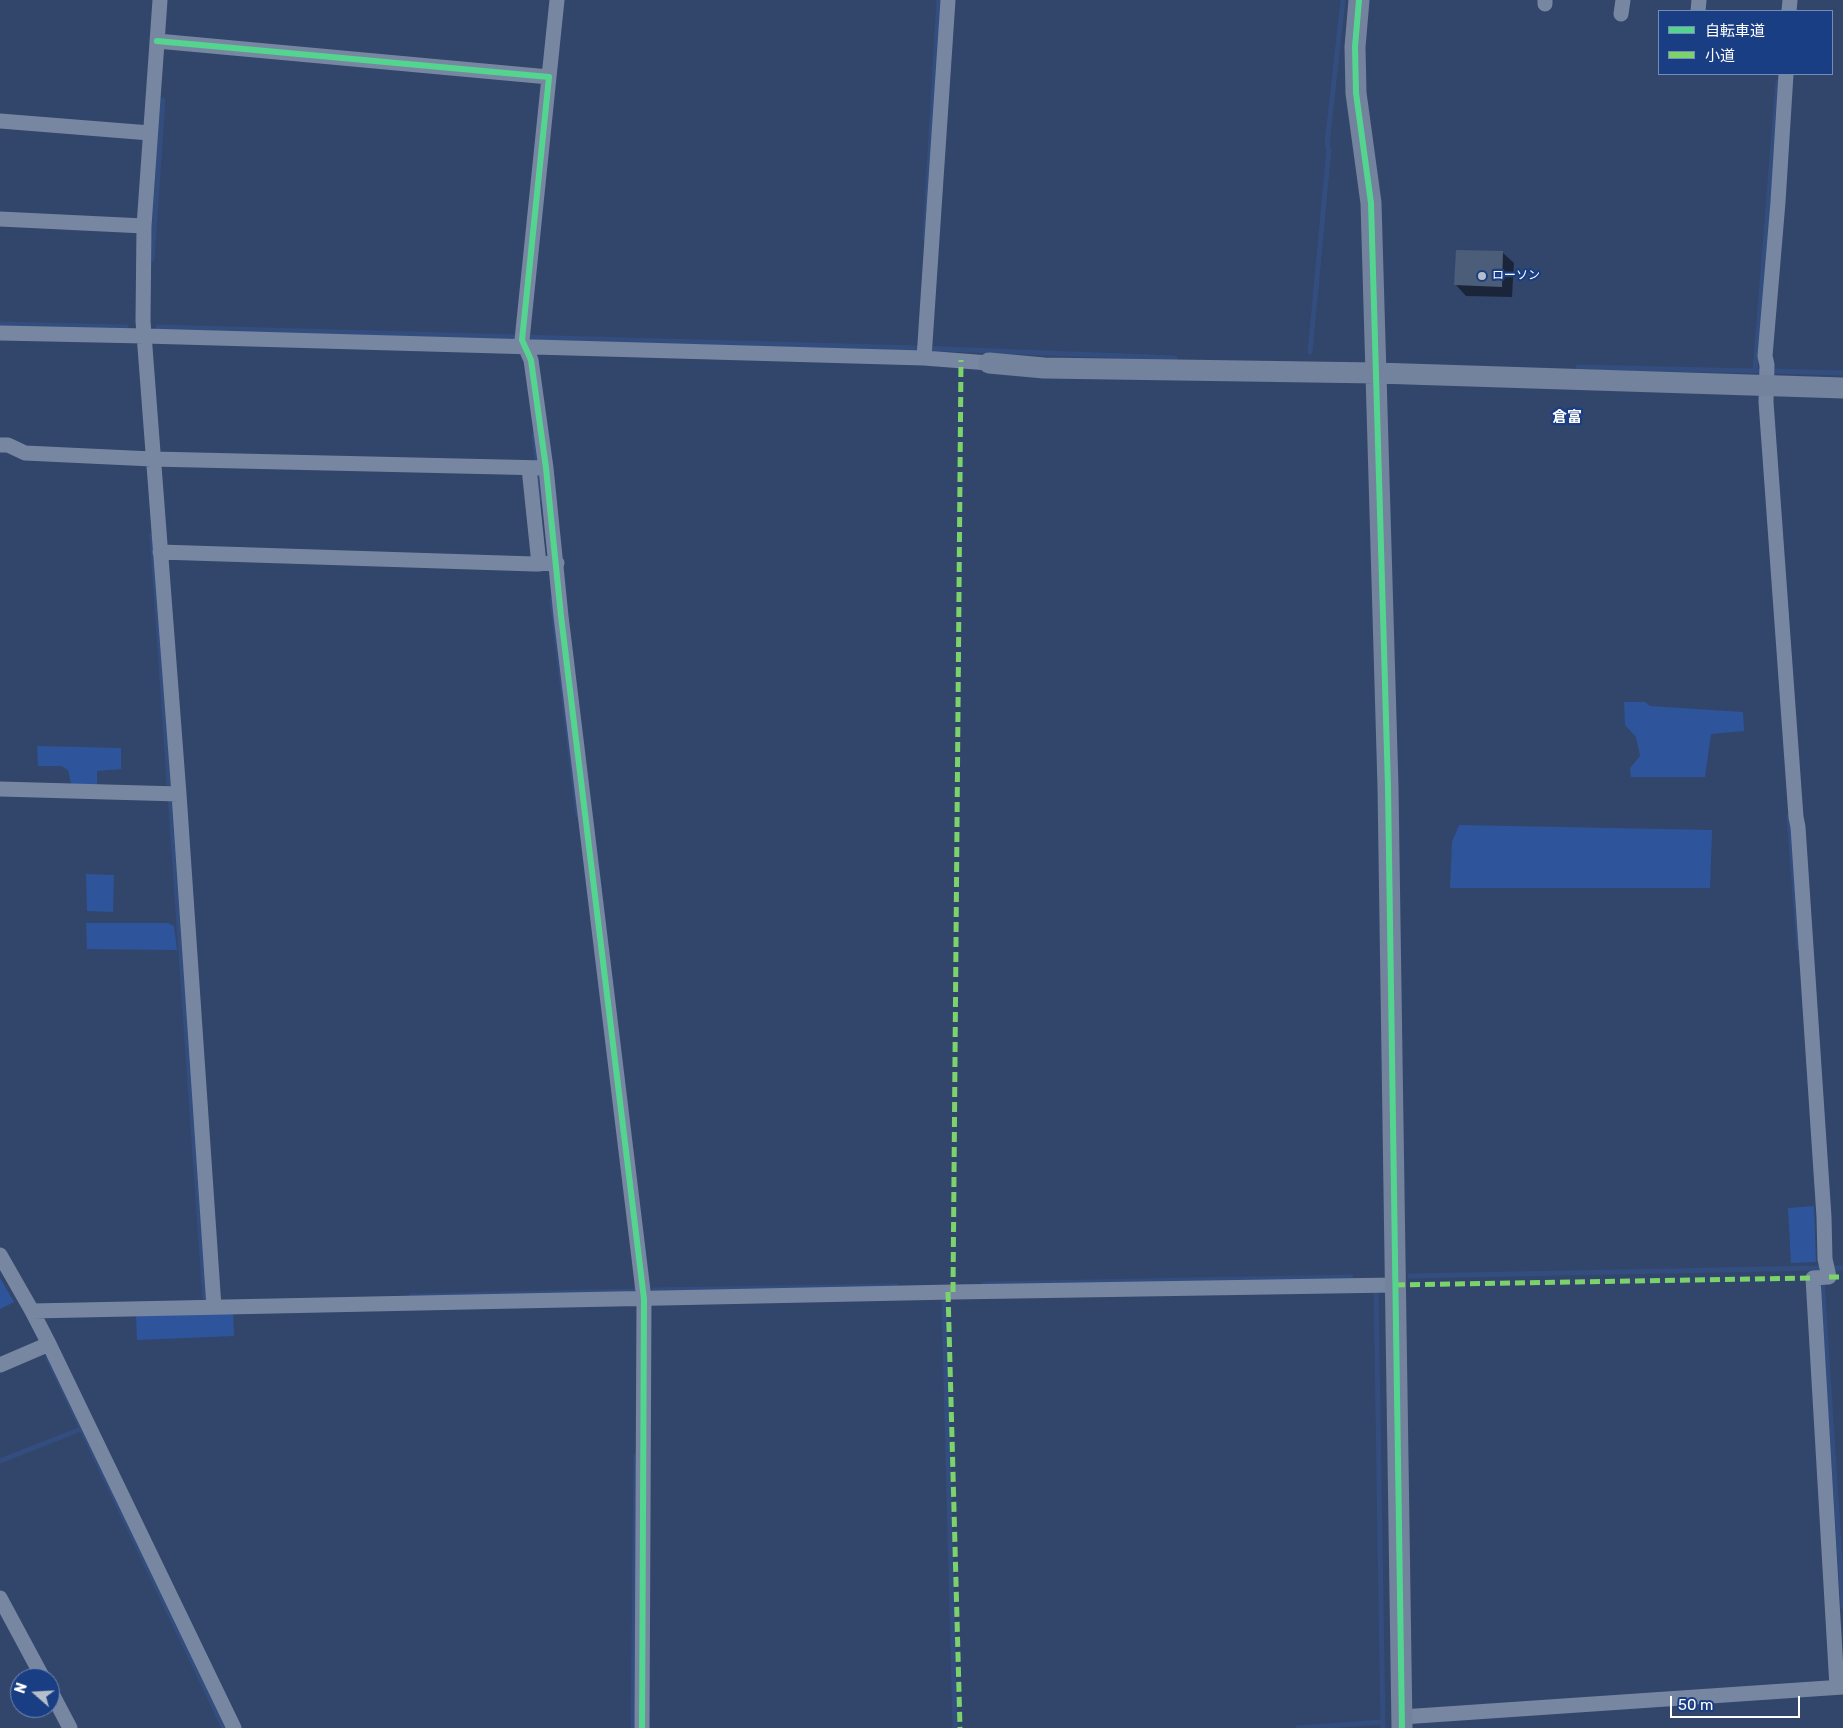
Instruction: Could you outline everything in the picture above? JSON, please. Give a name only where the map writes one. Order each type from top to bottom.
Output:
[{"type":"street","points":[[160,0],[144,226],[143,321],[149,459],[160,552],[173,794],[214,1307]]},
{"type":"street","points":[[557,0],[523,340],[530,356],[537,468],[548,563],[561,616],[644,1299],[642,1728]]},
{"type":"street","points":[[925,351],[948,0]]},
{"type":"street","points":[[1359,0],[1354,47],[1356,93],[1371,203],[1388,787],[1402,1722],[1840,1687],[1813,1278],[1824,1273],[1798,827],[1795,808],[1767,412],[1765,356],[1778,202],[1786,75]]},
{"type":"street","points":[[157,41],[549,77]]},
{"type":"street","points":[[0,120],[150,132]]},
{"type":"street","points":[[0,219],[144,226]]},
{"type":"street","points":[[0,333],[523,340],[925,351],[989,363],[1044,368],[1377,373],[1767,375],[1843,388]]},
{"type":"street","points":[[0,445],[8,445],[25,453],[149,459],[537,468]]},
{"type":"street","points":[[160,552],[548,563]]},
{"type":"street","points":[[0,789],[173,794]]},
{"type":"street","points":[[0,1256],[49,1344],[234,1728]]},
{"type":"street","points":[[32,1311],[1395,1285]]},
{"type":"street","points":[[0,1366],[49,1344]]},
{"type":"street","points":[[0,1598],[38,1668]]},
{"type":"street","points":[[60,1709],[70,1728]]},
{"type":"shaded area","points":[[1624,702],[1645,702],[1650,706],[1743,712],[1744,731],[1711,734],[1705,777],[1631,777],[1630,768],[1640,756],[1636,737],[1625,725]]},
{"type":"shaded area","points":[[37,746],[121,748],[121,769],[97,771],[97,785],[71,784],[68,770],[61,766],[38,766]]},
{"type":"shaded area","points":[[1459,825],[1712,830],[1710,888],[1450,888],[1452,842]]},
{"type":"shaded area","points":[[86,874],[114,875],[113,912],[87,911]]},
{"type":"shaded area","points":[[86,923],[168,923],[174,926],[177,950],[87,949]]},
{"type":"shaded area","points":[[1814,1206],[1816,1262],[1791,1263],[1788,1208]]},
{"type":"shaded area","points":[[0,1278],[14,1302],[0,1309]]},
{"type":"shaded area","points":[[233,1311],[234,1336],[137,1340],[136,1315]]},
{"type":"building","points":[[1456,250],[1503,251],[1502,287],[1454,285]]},
{"type":"waterway","points":[[925,238],[939,0]]},
{"type":"waterway","points":[[1310,352],[1329,149],[1327,144],[1343,0]]},
{"type":"waterway","points":[[1755,371],[1778,82]]},
{"type":"waterway","points":[[152,259],[163,100]]},
{"type":"waterway","points":[[0,324],[126,327]]},
{"type":"waterway","points":[[158,327],[918,348],[1175,358]]},
{"type":"waterway","points":[[1578,367],[1757,371]]},
{"type":"waterway","points":[[1768,371],[1843,373]]},
{"type":"waterway","points":[[534,436],[542,500]]},
{"type":"waterway","points":[[152,535],[205,1300]]},
{"type":"waterway","points":[[552,600],[578,815]]},
{"type":"waterway","points":[[1789,816],[1799,948]]},
{"type":"waterway","points":[[1410,1276],[1843,1268]]},
{"type":"waterway","points":[[984,1284],[1351,1277]]},
{"type":"waterway","points":[[1822,1280],[1843,1607]]},
{"type":"waterway","points":[[411,1296],[637,1291],[636,1285]]},
{"type":"waterway","points":[[654,1290],[896,1286]]},
{"type":"waterway","points":[[1376,1289],[1383,1728]]},
{"type":"waterway","points":[[944,1302],[955,1728]]},
{"type":"waterway","points":[[48,1358],[224,1728]]},
{"type":"waterway","points":[[0,1461],[81,1429]]},
{"type":"waterway","points":[[633,1728],[636,1456]]},
{"type":"waterway","points":[[1298,1728],[1383,1722]]},
{"type":"marked path","points":[[953,1292],[961,360]]},
{"type":"marked path","points":[[1829,1277],[1843,1277]]},
{"type":"marked path","points":[[1395,1285],[1813,1278]]},
{"type":"marked path","points":[[948,1292],[960,1728]]},
{"type":"cycle path","points":[[1359,0],[1355,47],[1356,93],[1371,203],[1388,787],[1402,1728]]},
{"type":"cycle path","points":[[157,41],[549,77],[522,340],[531,360],[546,468],[561,616],[644,1299],[642,1728]]},
{"type":"place","name":"ローソン","points":[[1482,276]]},
{"type":"district","name":"倉富","points":[[1567,418]]}]
